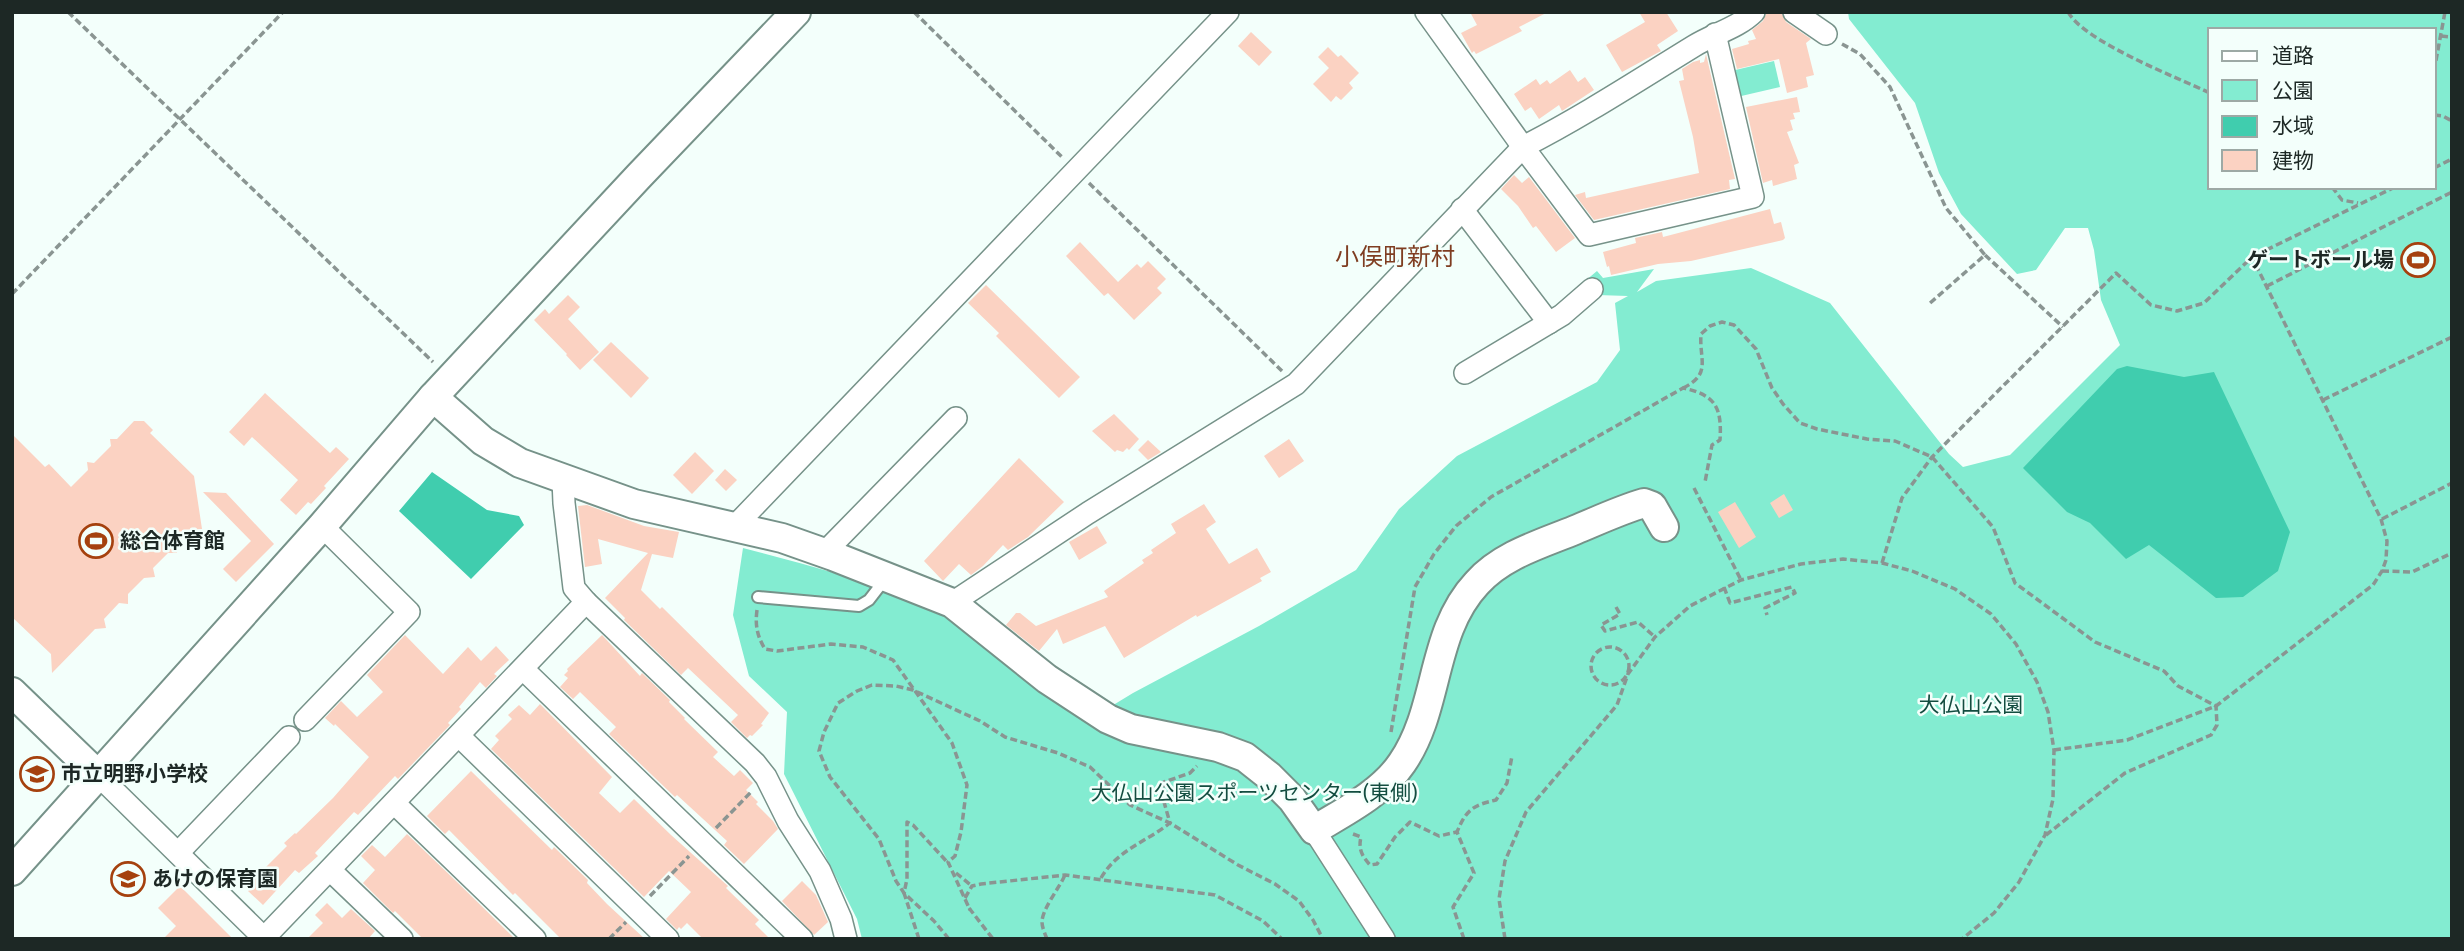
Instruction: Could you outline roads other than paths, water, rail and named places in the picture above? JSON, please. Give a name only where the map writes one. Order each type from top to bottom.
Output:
[{"type":"street","points":[[12,871],[322,526],[442,388],[796,12]]},
{"type":"street","points":[[734,526],[1228,12]]},
{"type":"street","points":[[952,603],[1088,513],[1296,384],[1523,147],[1569,123],[1696,44],[1745,20],[1754,12]]},
{"type":"street","points":[[1794,12],[1826,34]]},
{"type":"street","points":[[1431,14],[1523,147],[1589,235],[1753,197],[1715,34]]},
{"type":"street","points":[[1462,209],[1549,323]]},
{"type":"street","points":[[1465,373],[1562,315],[1592,289]]},
{"type":"street","points":[[442,388],[500,453],[520,463],[659,511],[782,538],[888,577],[952,603],[1046,679],[1108,719],[1131,729],[1218,747],[1245,757],[1269,775],[1323,825],[1384,939]]},
{"type":"street","points":[[825,552],[956,418]]},
{"type":"street","points":[[563,479],[574,588],[766,777],[788,821],[820,871],[841,919],[846,939]]},
{"type":"street","points":[[1323,825],[1372,793],[1401,765],[1413,747],[1445,634],[1460,604],[1487,573],[1530,548],[1644,503],[1652,506],[1664,527]]},
{"type":"street","points":[[305,720],[409,612],[322,526]]},
{"type":"street","points":[[12,692],[264,938],[586,602]]},
{"type":"street","points":[[523,669],[802,939]]},
{"type":"street","points":[[459,736],[668,939]]},
{"type":"street","points":[[178,852],[289,737]]},
{"type":"street","points":[[394,803],[535,939]]},
{"type":"street","points":[[330,870],[402,939]]},
{"type":"lane","points":[[758,597],[859,606],[869,600],[888,577]]},
{"type":"water","points":[[2127,366],[2184,377],[2214,372],[2290,532],[2278,571],[2243,597],[2216,598],[2149,545],[2126,559],[2090,523],[2067,512],[2023,468],[2117,369]]},
{"type":"water","points":[[432,472],[487,510],[519,516],[524,525],[471,579],[399,511]]},
{"type":"place","name":"ゲートボール場","points":[[2418,260]]},
{"type":"place","name":"総合体育館","points":[[96,541]]},
{"type":"place","name":"市立明野小学校","points":[[37,774]]},
{"type":"place","name":"あけの保育園","points":[[128,879]]},
{"type":"district","name":"小俣町新村","points":[[1395,257]]},
{"type":"park label","name":"大仏山公園","points":[[1971,705]]},
{"type":"park label","name":"大仏山公園スポーツセンター(東側)","points":[[1254,793]]}]
